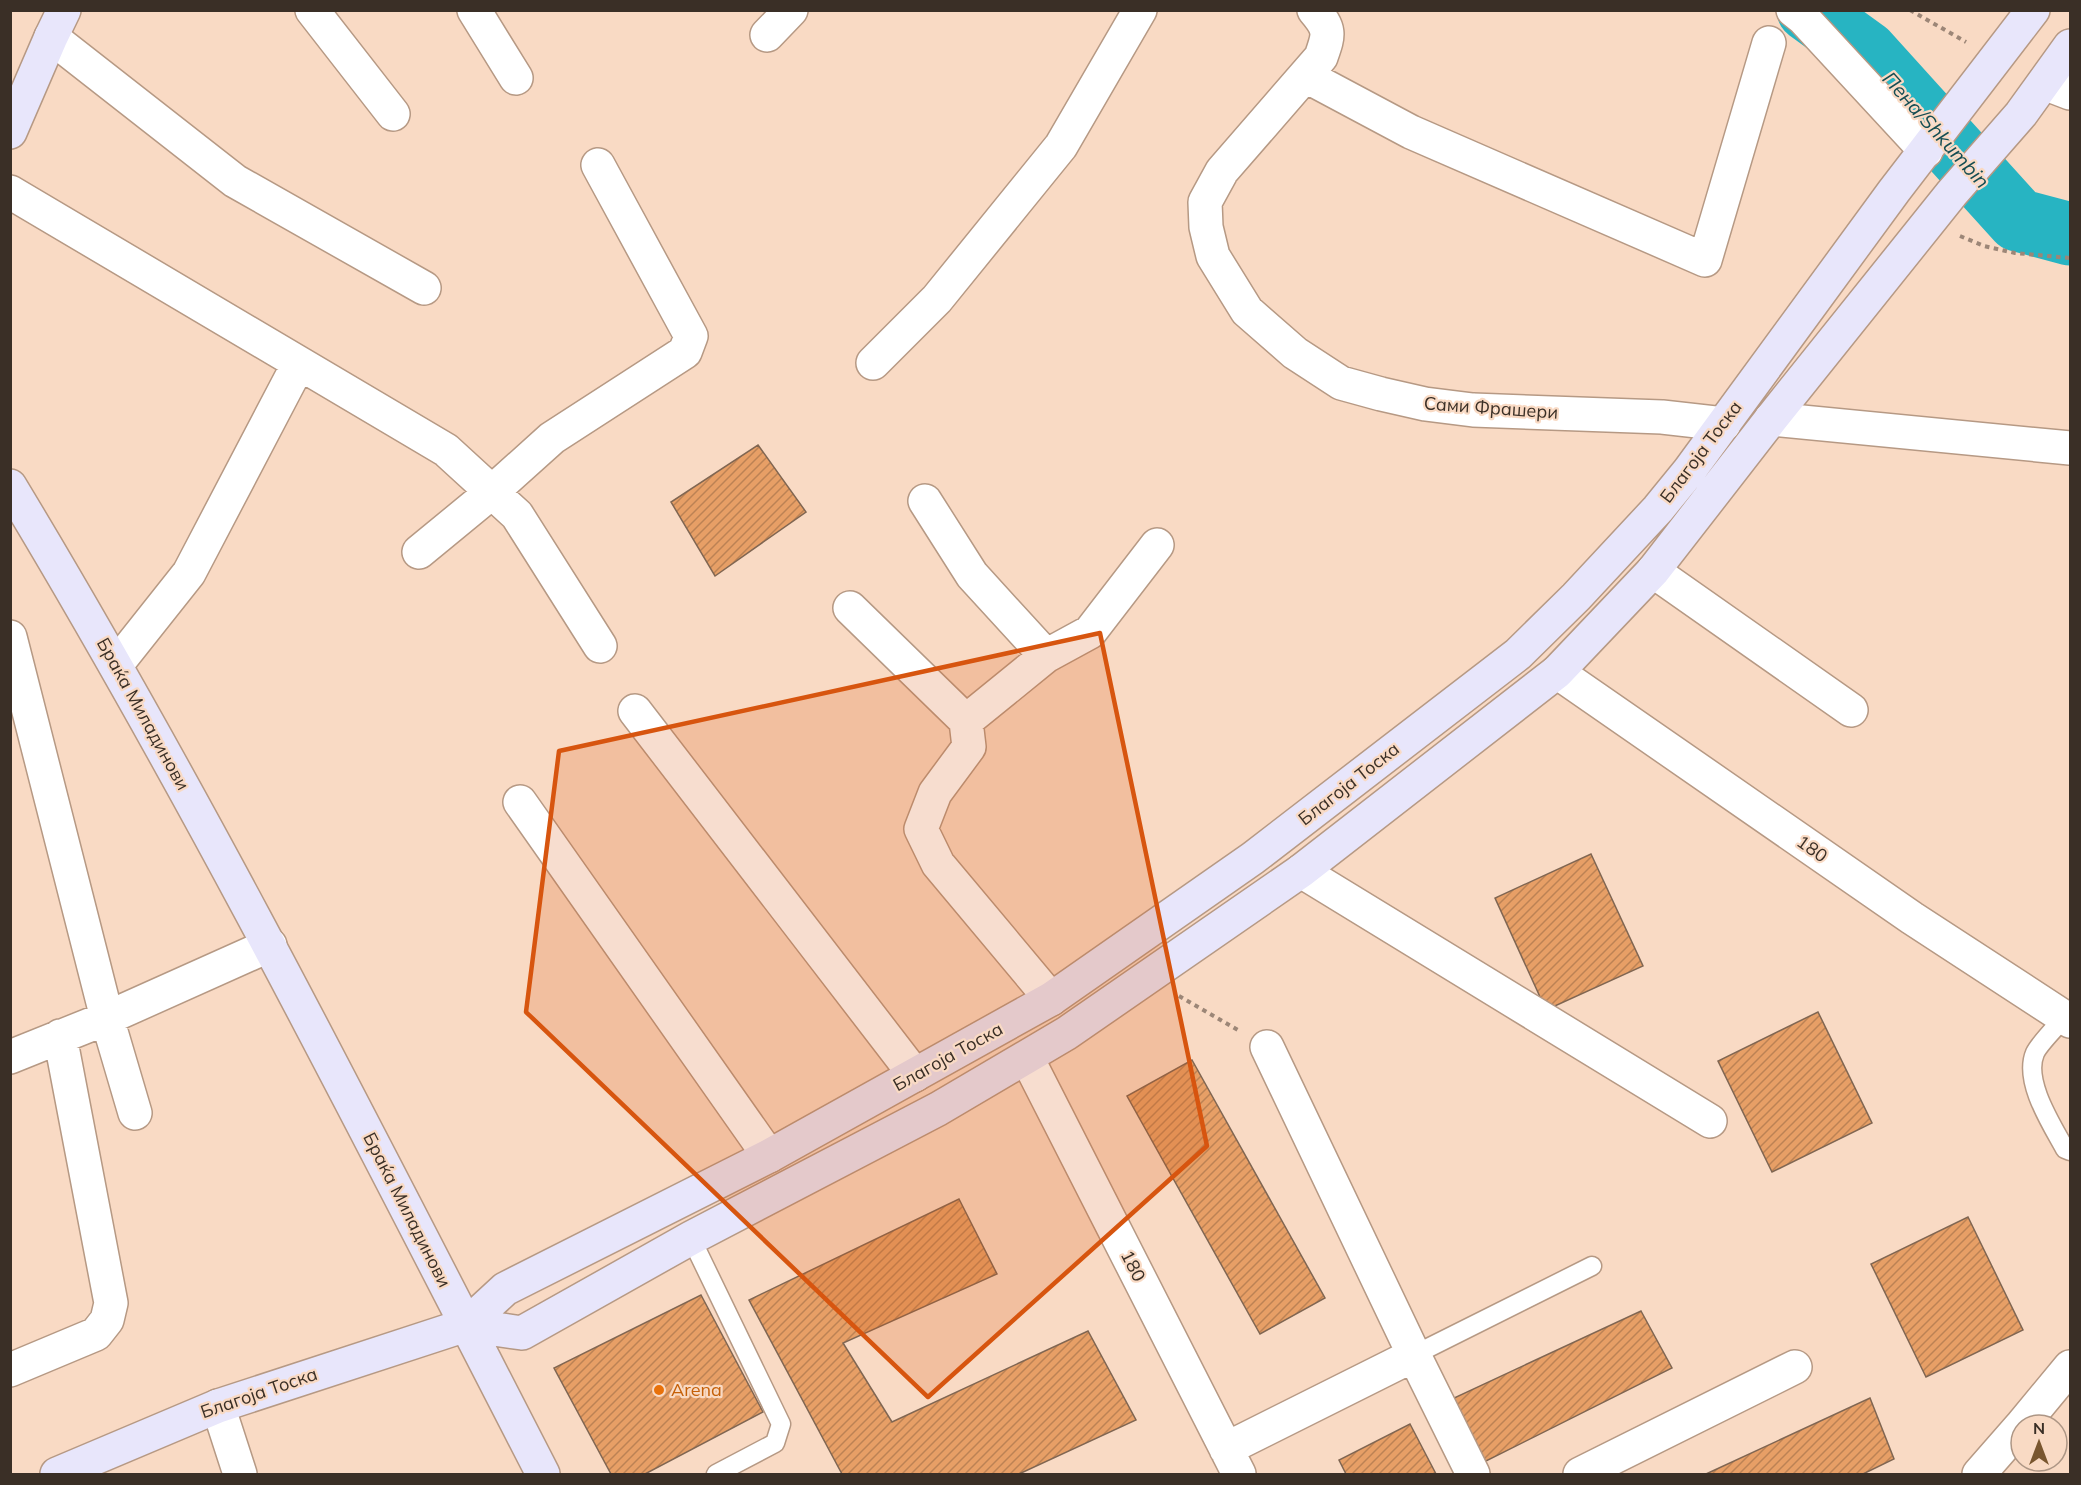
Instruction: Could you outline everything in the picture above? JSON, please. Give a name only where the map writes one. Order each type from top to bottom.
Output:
[{"type":"street","points":[[312,10],[393,114]]},
{"type":"street","points":[[474,10],[516,78]]},
{"type":"street","points":[[767,34],[791,10]]},
{"type":"street","points":[[873,363],[937,299],[1061,146],[1140,10]]},
{"type":"street","name":"Сами Фрашери","points":[[1314,10],[1323,20],[1328,37],[1321,57],[1222,171],[1205,202],[1206,227],[1213,256],[1247,310],[1295,353],[1341,383],[1425,404],[1473,410],[1662,417],[1724,424]]},
{"type":"street","points":[[1793,10],[1803,18],[1917,162]]},
{"type":"street","name":"Благоја Тоска","points":[[57,1474],[218,1406],[466,1324],[505,1289],[769,1156],[1051,999],[1253,858],[1518,654],[1576,597],[1658,509],[1689,471],[1917,162],[2033,10]]},
{"type":"street","points":[[10,132],[57,24],[236,181],[424,288]]},
{"type":"street","points":[[1306,76],[1411,132],[1705,260],[1769,43]]},
{"type":"street","name":"Благоја Тоска","points":[[466,1324],[522,1333],[691,1238],[938,1109],[1027,1058],[1067,1033],[1301,871],[1557,672],[1653,571],[1952,193],[2021,114],[2057,88],[2070,46]]},
{"type":"street","points":[[420,552],[552,438],[685,352],[691,336],[598,165]]},
{"type":"street","points":[[10,192],[446,450],[517,514],[600,646]]},
{"type":"street","points":[[116,664],[189,573],[299,363]]},
{"type":"street","name":"Благоја Тоска","points":[[1771,419],[2070,448]]},
{"type":"street","name":"Браќа Миладинови","points":[[11,489],[116,664],[270,945],[543,1474]]},
{"type":"street","points":[[925,501],[972,576],[1046,656]]},
{"type":"street","points":[[966,721],[1046,656],[1090,632],[1157,545]]},
{"type":"street","points":[[1653,571],[1851,710]]},
{"type":"street","points":[[850,608],[966,721],[969,747],[935,793],[921,829],[938,864],[1051,999]]},
{"type":"street","points":[[10,637],[107,1018],[135,1113]]},
{"type":"street","name":"180","points":[[1557,672],[1911,918],[2067,1019]]},
{"type":"street","points":[[635,711],[915,1075]]},
{"type":"street","points":[[520,802],[769,1156]]},
{"type":"street","points":[[1301,871],[1710,1121]]},
{"type":"street","points":[[10,1057],[107,1018],[270,945]]},
{"type":"street","points":[[10,1370],[96,1335],[107,1320],[111,1303],[60,1036]]},
{"type":"street","points":[[1267,1047],[1473,1474]]},
{"type":"street","name":"180","points":[[1027,1058],[1233,1462]]},
{"type":"street","points":[[1233,1462],[1414,1355]]},
{"type":"street","points":[[1580,1474],[1795,1367]]},
{"type":"street","points":[[2034,1413],[2067,1383]]},
{"type":"street","points":[[218,1406],[240,1474]]},
{"type":"street","points":[[1979,1474],[2009,1439]]},
{"type":"lane","points":[[2067,1019],[2035,1053],[2032,1074],[2036,1092],[2064,1149],[2070,1151]]},
{"type":"lane","points":[[691,1238],[782,1424],[775,1443],[716,1474]]},
{"type":"lane","points":[[1414,1355],[1592,1266]]},
{"type":"path","points":[[1910,10],[1995,59]]},
{"type":"path","points":[[1929,224],[1984,246],[2015,253],[2069,259]]},
{"type":"path","points":[[1148,977],[1267,1047]]},
{"type":"highlighted area","points":[[1100,633],[1207,1146],[928,1397],[526,1012],[559,751]]},
{"type":"building","points":[[758,445],[806,512],[715,576],[671,502]]},
{"type":"building","points":[[1591,854],[1643,966],[1546,1010],[1495,898]]},
{"type":"building","points":[[1818,1012],[1872,1123],[1772,1172],[1718,1061]]},
{"type":"building","points":[[1192,1060],[1325,1298],[1260,1334],[1127,1096]]},
{"type":"building","points":[[959,1199],[997,1274],[843,1343],[892,1422],[1088,1331],[1136,1420],[1019,1474],[842,1474],[749,1300]]},
{"type":"building","points":[[1968,1217],[2023,1330],[1926,1377],[1871,1264]]},
{"type":"building","name":"Arena","points":[[701,1295],[763,1412],[645,1474],[611,1474],[554,1368]]},
{"type":"building","points":[[1641,1311],[1672,1368],[1484,1462],[1454,1398]]},
{"type":"building","points":[[1870,1398],[1894,1459],[1863,1474],[1706,1474]]},
{"type":"building","points":[[1410,1424],[1436,1474],[1346,1474],[1339,1460]]},
{"type":"waterway","name":"Пена/Shkumbin","points":[[1808,10],[1866,52],[2018,220],[2070,234]]},
{"type":"place","name":"Arena","points":[[659,1390]]}]
